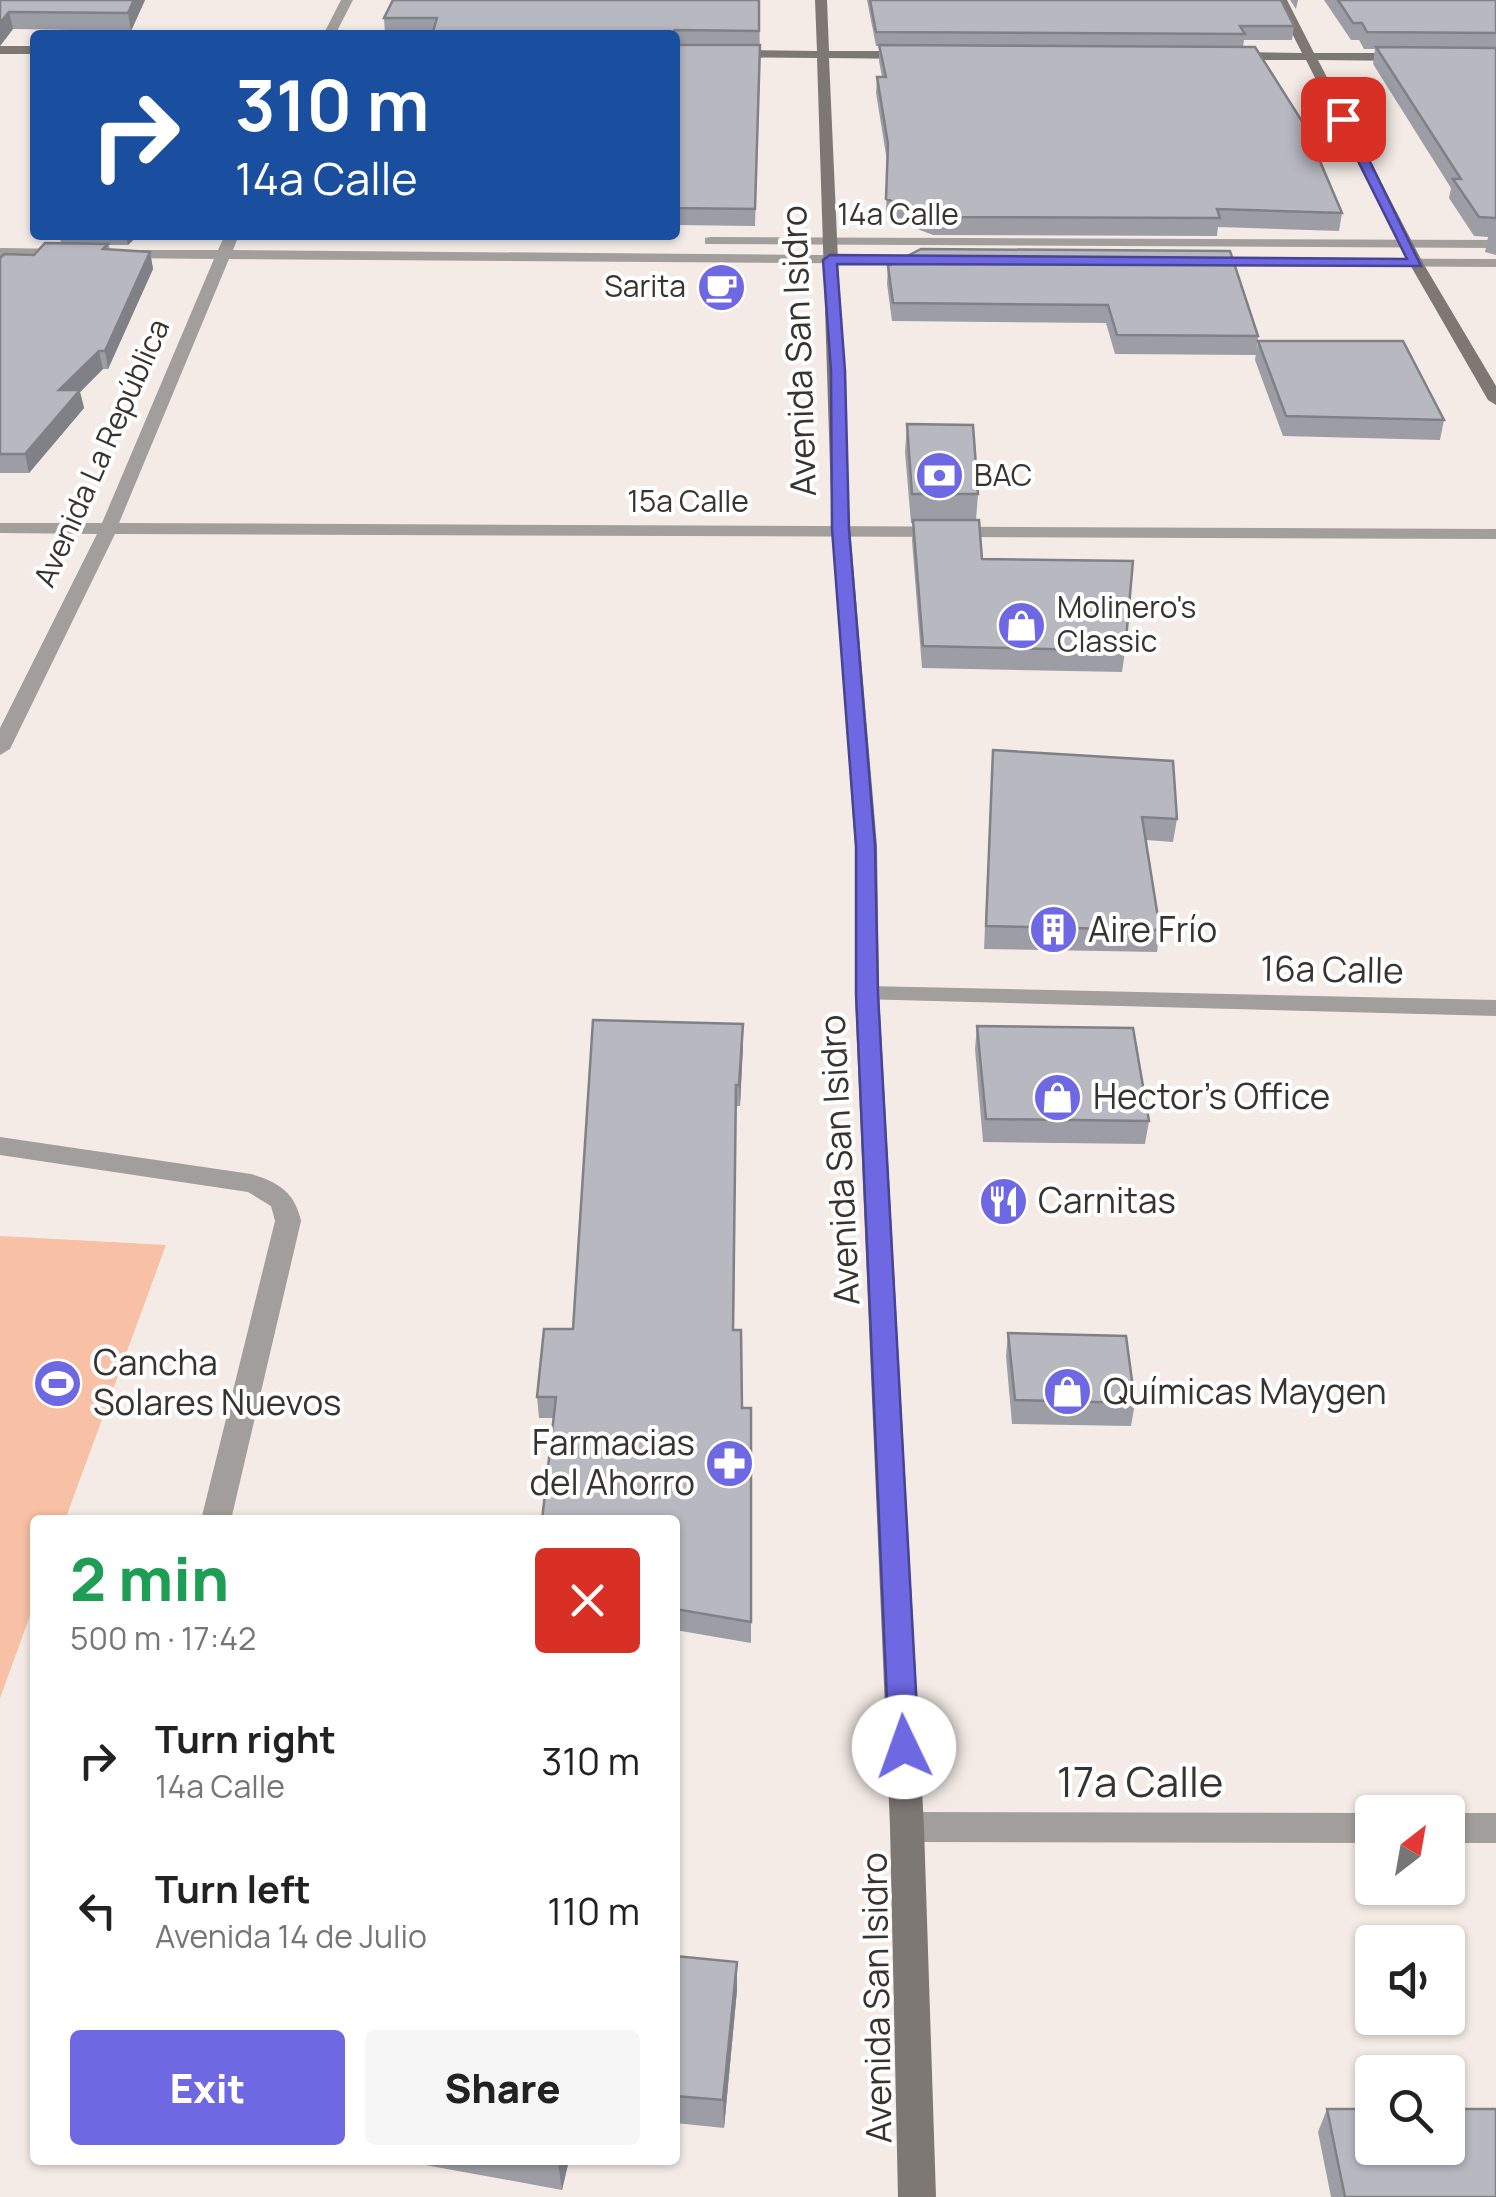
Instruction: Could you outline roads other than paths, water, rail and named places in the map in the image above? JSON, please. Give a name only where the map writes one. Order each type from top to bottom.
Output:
[{"type":"street","points":[[332,30],[348,0]]},
{"type":"street","name":"Avenida San Isidro","points":[[821,0],[829,251],[838,371],[840,529],[866,846],[867,994],[908,1826],[917,2197]]},
{"type":"street","points":[[1281,0],[1416,263],[1496,400]]},
{"type":"street","points":[[0,50],[30,50]]},
{"type":"street","points":[[680,54],[922,55]]},
{"type":"street","points":[[1213,56],[1422,57]]},
{"type":"street","points":[[0,235],[30,235]]},
{"type":"street","name":"14a Calle","points":[[172,240],[829,251],[1496,244]]},
{"type":"street","name":"14a Calle","points":[[0,252],[229,243]]},
{"type":"street","name":"Avenida La República","points":[[0,748],[108,529],[229,243]]},
{"type":"street","name":"14a Calle","points":[[829,251],[947,260]]},
{"type":"street","points":[[1182,262],[1496,263]]},
{"type":"street","name":"15a Calle","points":[[0,528],[1496,534]]},
{"type":"street","name":"16a Calle","points":[[867,994],[1496,1008]]},
{"type":"street","points":[[0,1146],[251,1183],[272,1190],[284,1202],[288,1222],[217,1515]]},
{"type":"street","name":"17a Calle","points":[[908,1826],[1355,1828]]},
{"type":"street","points":[[1465,1828],[1496,1828]]},
{"type":"place","name":"Sarita","points":[[721,287]]},
{"type":"place","name":"BAC","points":[[939,476]]},
{"type":"place","name":"Molinero's Classic","points":[[1022,625]]},
{"type":"place","name":"Aire Frío","points":[[1053,930]]},
{"type":"place","name":"Hector's Office","points":[[1058,1097]]},
{"type":"place","name":"Carnitas","points":[[1003,1201]]},
{"type":"place","name":"Cancha Solares Nuevos","points":[[58,1383]]},
{"type":"place","name":"Químicas Maygen","points":[[1068,1392]]},
{"type":"place","name":"Farmacias del Ahorro","points":[[730,1463]]}]
